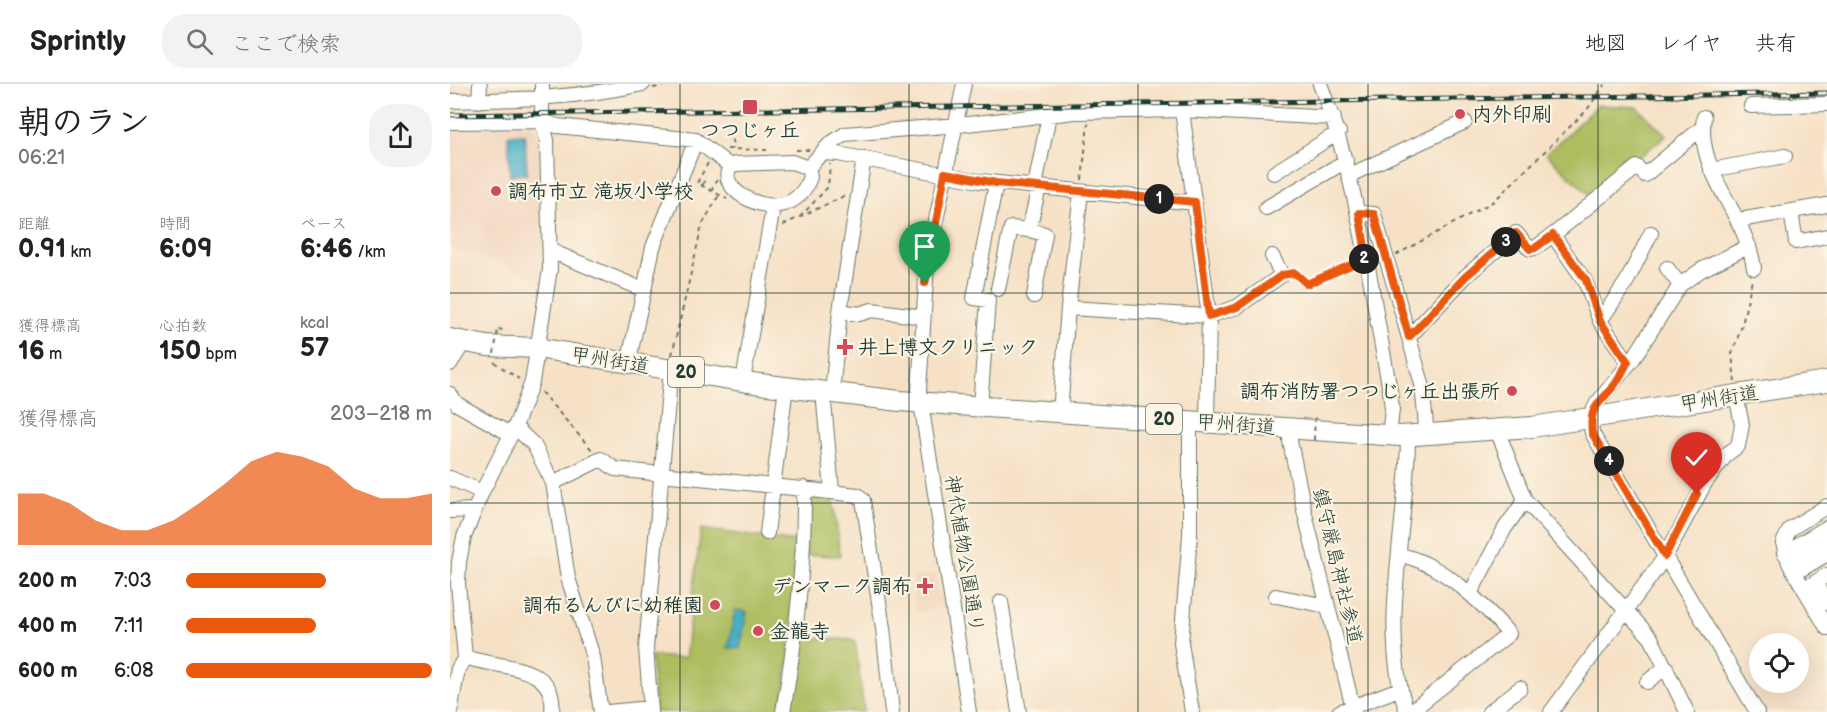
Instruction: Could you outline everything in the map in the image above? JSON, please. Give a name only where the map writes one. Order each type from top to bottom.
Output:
[{"type":"highway","name":"甲州街道","points":[[450,328],[487,334],[537,348]]},
{"type":"highway","name":"甲州街道","points":[[457,340],[537,348],[628,364],[671,363],[744,381],[828,393],[1060,413],[1408,436],[1497,430],[1827,381]]},
{"type":"street","points":[[479,101],[480,84]]},
{"type":"street","points":[[450,712],[458,669],[465,657],[455,627],[459,562],[474,510],[513,430],[531,384],[537,348],[551,251],[547,140],[542,121],[542,84]]},
{"type":"street","points":[[450,101],[542,99],[610,91],[643,84]]},
{"type":"street","points":[[956,84],[964,84]]},
{"type":"street","name":"神代植物公園通り","points":[[964,84],[958,125],[945,173],[927,264],[920,402],[969,712]]},
{"type":"street","points":[[1320,84],[1336,125],[1350,175],[1359,213],[1390,390],[1408,436]]},
{"type":"street","points":[[1750,106],[1827,104]]},
{"type":"street","points":[[808,168],[823,157],[845,134],[1089,111],[1182,110],[1336,125]]},
{"type":"street","points":[[1182,110],[1209,316],[1181,643],[1192,712]]},
{"type":"street","points":[[1029,230],[1049,115]]},
{"type":"street","points":[[450,122],[542,121],[557,126],[696,140],[730,166]]},
{"type":"street","points":[[1350,175],[1465,122]]},
{"type":"street","points":[[1409,337],[1465,277],[1516,233],[1530,249],[1535,248],[1637,167],[1645,175],[1703,122],[1702,143],[1711,170],[1739,220],[1754,268]]},
{"type":"street","points":[[1274,173],[1336,125]]},
{"type":"street","points":[[628,364],[653,247],[696,140]]},
{"type":"street","points":[[1711,170],[1785,156]]},
{"type":"street","points":[[823,157],[864,158],[996,183],[1195,202]]},
{"type":"street","points":[[832,491],[828,393],[864,158]]},
{"type":"street","points":[[1266,208],[1346,161]]},
{"type":"street","points":[[730,166],[741,163],[792,162],[808,168]]},
{"type":"street","points":[[730,166],[727,180],[729,187],[763,205],[773,207],[798,195],[808,182],[808,168]]},
{"type":"street","points":[[980,407],[988,300],[974,298],[996,183]]},
{"type":"street","points":[[1060,413],[1068,308],[1081,192]]},
{"type":"street","points":[[1739,220],[1827,205]]},
{"type":"street","points":[[744,381],[773,207]]},
{"type":"street","points":[[1791,212],[1796,242],[1827,236]]},
{"type":"street","points":[[1359,213],[1374,214],[1422,384],[1408,436],[1395,627],[1399,689],[1408,712],[1509,634],[1485,605],[1470,594],[1419,561],[1400,555]]},
{"type":"street","points":[[998,289],[1011,228],[1029,230],[1045,234],[1034,296]]},
{"type":"street","points":[[1600,321],[1627,281],[1651,233]]},
{"type":"street","points":[[1553,235],[1586,280],[1600,321],[1628,362]]},
{"type":"street","points":[[1749,246],[1701,270],[1680,285],[1633,359],[1628,362],[1614,386],[1597,403],[1590,417],[1592,433],[1757,712]]},
{"type":"street","points":[[551,251],[644,290]]},
{"type":"street","points":[[1068,308],[1209,316],[1237,307],[1282,275],[1272,256]]},
{"type":"street","points":[[1666,268],[1680,285]]},
{"type":"street","points":[[840,311],[859,314],[872,310],[923,317]]},
{"type":"street","points":[[450,364],[457,340]]},
{"type":"street","points":[[608,712],[651,710],[646,648],[671,363]]},
{"type":"street","points":[[767,533],[786,387]]},
{"type":"street","points":[[450,394],[457,404],[513,430],[534,445],[553,483],[568,578],[593,657],[601,712]]},
{"type":"street","points":[[1551,712],[1665,556],[1705,483],[1727,454],[1738,446],[1742,425],[1736,395]]},
{"type":"street","name":"鎮守厳島神社参道","points":[[1290,428],[1290,441],[1304,510],[1353,709]]},
{"type":"street","points":[[1497,430],[1525,500],[1651,638],[1688,712]]},
{"type":"street","points":[[553,483],[601,459],[615,469],[660,472],[858,495],[863,500],[883,628],[892,712]]},
{"type":"street","points":[[450,478],[482,492]]},
{"type":"street","points":[[783,712],[794,652],[805,538],[804,488]]},
{"type":"street","points":[[1470,594],[1505,528],[1525,500]]},
{"type":"street","points":[[1789,563],[1785,535],[1822,509],[1827,533]]},
{"type":"street","points":[[450,511],[474,510]]},
{"type":"street","points":[[1789,563],[1803,536],[1827,533]]},
{"type":"street","points":[[1789,563],[1827,533]]},
{"type":"street","points":[[1789,563],[1821,574]]},
{"type":"street","points":[[1789,563],[1821,574]]},
{"type":"street","points":[[1821,574],[1827,603]]},
{"type":"street","points":[[1821,574],[1823,614],[1827,628]]},
{"type":"street","points":[[1276,596],[1327,606]]},
{"type":"street","points":[[1001,602],[1018,712]]},
{"type":"street","points":[[465,657],[481,663],[530,671],[542,678],[553,697],[552,712]]},
{"type":"street","points":[[1647,682],[1666,667]]},
{"type":"street","points":[[1489,712],[1520,688]]},
{"type":"street","points":[[1339,712],[1353,709],[1399,689]]},
{"type":"path","points":[[1387,260],[1494,201],[1587,110],[1605,84]]},
{"type":"path","points":[[1081,192],[1089,111]]},
{"type":"path","points":[[732,140],[732,149]]},
{"type":"path","points":[[823,157],[830,165],[828,187],[798,219],[859,189]]},
{"type":"path","points":[[703,186],[705,177]]},
{"type":"path","points":[[671,363],[702,225],[719,195]]},
{"type":"path","points":[[1282,275],[1295,273],[1307,284],[1367,258]]},
{"type":"path","points":[[1736,395],[1732,354],[1742,325],[1754,268]]},
{"type":"path","points":[[494,354],[498,329]]},
{"type":"path","points":[[488,361],[496,363],[531,384],[601,459]]},
{"type":"path","points":[[1314,440],[1315,415]]},
{"type":"shaded area","name":"調布市立 滝坂小学校","points":[[531,124],[537,137],[549,246],[545,281],[450,247],[450,128]]},
{"type":"shaded area","name":"デンマーク調布","points":[[935,575],[939,596],[947,595],[949,608],[916,612],[912,577]]},
{"type":"green space","points":[[1598,105],[1637,107],[1666,135],[1592,197],[1546,154]]},
{"type":"green space","points":[[809,494],[833,498],[840,556],[806,555]]},
{"type":"green space","points":[[701,529],[796,542],[789,658],[781,712],[655,712],[651,656],[685,658]]},
{"type":"green space","points":[[797,637],[855,640],[864,712],[786,712]]},
{"type":"water","points":[[525,134],[527,174],[510,175],[508,135]]},
{"type":"water","points":[[735,610],[747,612],[740,648],[728,648]]},
{"type":"railway","points":[[450,115],[1827,93]]},
{"type":"place","name":"つつじヶ丘","points":[[750,107]]},
{"type":"place","name":"内外印刷","points":[[1460,114]]},
{"type":"place","name":"調布市立 滝坂小学校","points":[[496,191]]},
{"type":"place","name":"井上博文クリニック","points":[[845,347]]},
{"type":"place","name":"調布消防署つつじヶ丘出張所","points":[[1512,391]]},
{"type":"place","name":"デンマーク調布","points":[[925,586]]},
{"type":"place","name":"調布るんびに幼稚園","points":[[715,605]]},
{"type":"place","name":"金龍寺","points":[[758,631]]},
{"type":"route","points":[[925,283],[945,173],[996,183],[1195,202],[1209,316],[1237,307],[1282,275],[1295,273],[1307,284],[1352,262],[1367,258],[1359,213],[1374,214],[1409,337],[1465,277],[1516,233],[1530,249],[1553,235],[1586,280],[1600,321],[1628,362],[1614,386],[1597,403],[1590,417],[1592,433],[1665,556],[1697,494]]}]
